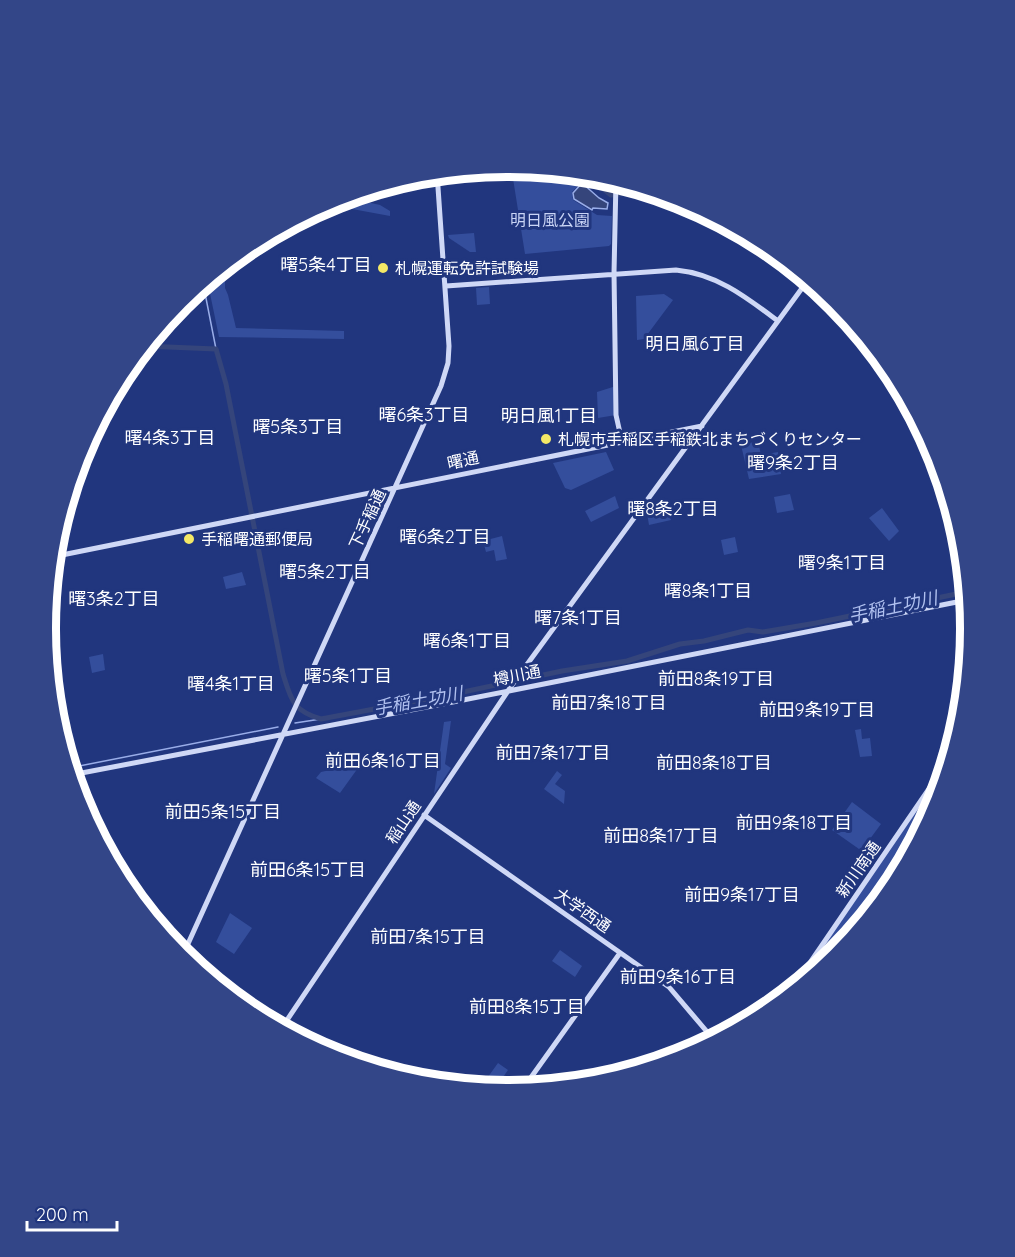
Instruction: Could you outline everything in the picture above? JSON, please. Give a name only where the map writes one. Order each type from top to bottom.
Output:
[{"type":"street","name":"下手稲通","points":[[187,947],[441,386],[448,363],[449,346],[438,182]]},
{"type":"street","points":[[616,190],[614,273],[616,415],[622,442]]},
{"type":"street","points":[[446,286],[676,270],[708,276],[733,288],[778,321]]},
{"type":"street","points":[[702,426],[803,287]]},
{"type":"street","name":"曙通","points":[[61,555],[702,426]]},
{"type":"street","name":"稲山通","points":[[285,1022],[510,687],[702,426]]},
{"type":"street","name":"樽川通","points":[[79,774],[284,735],[510,687],[959,602]]},
{"type":"street","name":"新川南通","points":[[807,967],[931,787]]},
{"type":"street","name":"大学西通","points":[[424,815],[669,987],[708,1034]]},
{"type":"street","points":[[528,1080],[620,953]]},
{"type":"green space","name":"明日風公園","points":[[513,176],[581,182],[572,192],[573,200],[597,215],[612,216],[609,246],[525,254]]},
{"type":"green space","points":[[360,201],[380,205],[390,211],[390,216],[344,207]]},
{"type":"green space","points":[[474,233],[476,252],[470,252],[448,235]]},
{"type":"green space","points":[[225,276],[225,288],[236,328],[344,331],[344,339],[219,337],[209,289]]},
{"type":"green space","points":[[489,287],[490,304],[477,305],[476,288]]},
{"type":"green space","points":[[664,294],[673,300],[644,339],[637,340],[636,296]]},
{"type":"green space","points":[[616,386],[616,415],[598,418],[597,392]]},
{"type":"green space","points":[[758,441],[761,455],[778,452],[781,474],[749,479],[741,445]]},
{"type":"green space","points":[[606,452],[614,470],[571,490],[565,488],[553,463]]},
{"type":"green space","points":[[790,494],[794,510],[777,513],[774,497]]},
{"type":"green space","points":[[615,496],[619,508],[591,522],[585,511]]},
{"type":"green space","points":[[667,502],[671,520],[649,525],[646,507]]},
{"type":"green space","points":[[882,508],[899,531],[889,541],[869,518]]},
{"type":"green space","points":[[502,536],[507,559],[496,561],[494,550],[486,552],[483,541]]},
{"type":"green space","points":[[735,537],[738,552],[724,555],[721,540]]},
{"type":"green space","points":[[242,572],[246,585],[226,589],[223,577]]},
{"type":"green space","points":[[103,654],[105,670],[92,673],[89,657]]},
{"type":"green space","points":[[451,721],[445,764],[451,768],[434,794],[444,722]]},
{"type":"green space","points":[[861,729],[862,739],[870,738],[872,756],[860,757],[855,730]]},
{"type":"green space","points":[[358,764],[358,768],[340,793],[316,778],[321,772]]},
{"type":"green space","points":[[557,771],[562,775],[555,784],[565,791],[564,804],[544,789]]},
{"type":"green space","points":[[928,794],[899,855],[883,880],[847,927],[814,961]]},
{"type":"green space","points":[[852,802],[881,824],[864,847],[859,849],[832,830]]},
{"type":"green space","points":[[230,913],[252,928],[234,954],[216,942]]},
{"type":"green space","points":[[560,950],[582,966],[575,977],[552,961]]},
{"type":"green space","points":[[498,1063],[508,1070],[501,1080],[486,1080]]},
{"type":"shaded area","points":[[582,183],[608,203],[607,209],[593,208],[592,210],[574,199],[573,193]]},
{"type":"waterway","points":[[599,186],[611,195],[627,193]]},
{"type":"waterway","name":"手稲土功川","points":[[205,293],[216,349]]},
{"type":"waterway","name":"手稲土功川","points":[[154,346],[216,349],[226,384],[283,674],[294,703],[304,712],[321,719],[562,671],[627,661],[680,644],[704,641],[748,630],[763,632],[816,623],[958,594]]},
{"type":"waterway","points":[[295,723],[321,719]]},
{"type":"waterway","points":[[77,766],[278,727]]},
{"type":"place","name":"札幌運転免許試験場","points":[[383,268]]},
{"type":"place","name":"札幌市手稲区手稲鉄北まちづくりセンター","points":[[546,439]]},
{"type":"place","name":"手稲曙通郵便局","points":[[189,539]]},
{"type":"district","name":"曙5条4丁目","points":[[326,265]]},
{"type":"district","name":"明日風6丁目","points":[[695,344]]},
{"type":"district","name":"曙6条3丁目","points":[[424,415]]},
{"type":"district","name":"明日風1丁目","points":[[549,416]]},
{"type":"district","name":"曙5条3丁目","points":[[298,427]]},
{"type":"district","name":"曙4条3丁目","points":[[170,438]]},
{"type":"district","name":"曙9条2丁目","points":[[793,463]]},
{"type":"district","name":"曙8条2丁目","points":[[673,509]]},
{"type":"district","name":"曙6条2丁目","points":[[445,537]]},
{"type":"district","name":"曙9条1丁目","points":[[842,563]]},
{"type":"district","name":"曙5条2丁目","points":[[325,572]]},
{"type":"district","name":"曙8条1丁目","points":[[708,591]]},
{"type":"district","name":"曙3条2丁目","points":[[114,599]]},
{"type":"district","name":"曙7条1丁目","points":[[578,618]]},
{"type":"district","name":"曙6条1丁目","points":[[467,641]]},
{"type":"district","name":"曙5条1丁目","points":[[348,676]]},
{"type":"district","name":"前田8条19丁目","points":[[716,679]]},
{"type":"district","name":"曙4条1丁目","points":[[231,684]]},
{"type":"district","name":"前田7条18丁目","points":[[609,703]]},
{"type":"district","name":"前田9条19丁目","points":[[817,710]]},
{"type":"district","name":"前田7条17丁目","points":[[553,753]]},
{"type":"district","name":"前田6条16丁目","points":[[383,761]]},
{"type":"district","name":"前田8条18丁目","points":[[714,763]]},
{"type":"district","name":"前田5条15丁目","points":[[223,812]]},
{"type":"district","name":"前田9条18丁目","points":[[794,823]]},
{"type":"district","name":"前田8条17丁目","points":[[661,836]]},
{"type":"district","name":"前田6条15丁目","points":[[308,870]]},
{"type":"district","name":"前田9条17丁目","points":[[742,895]]},
{"type":"district","name":"前田7条15丁目","points":[[428,937]]},
{"type":"district","name":"前田9条16丁目","points":[[678,977]]},
{"type":"district","name":"前田8条15丁目","points":[[527,1007]]}]
